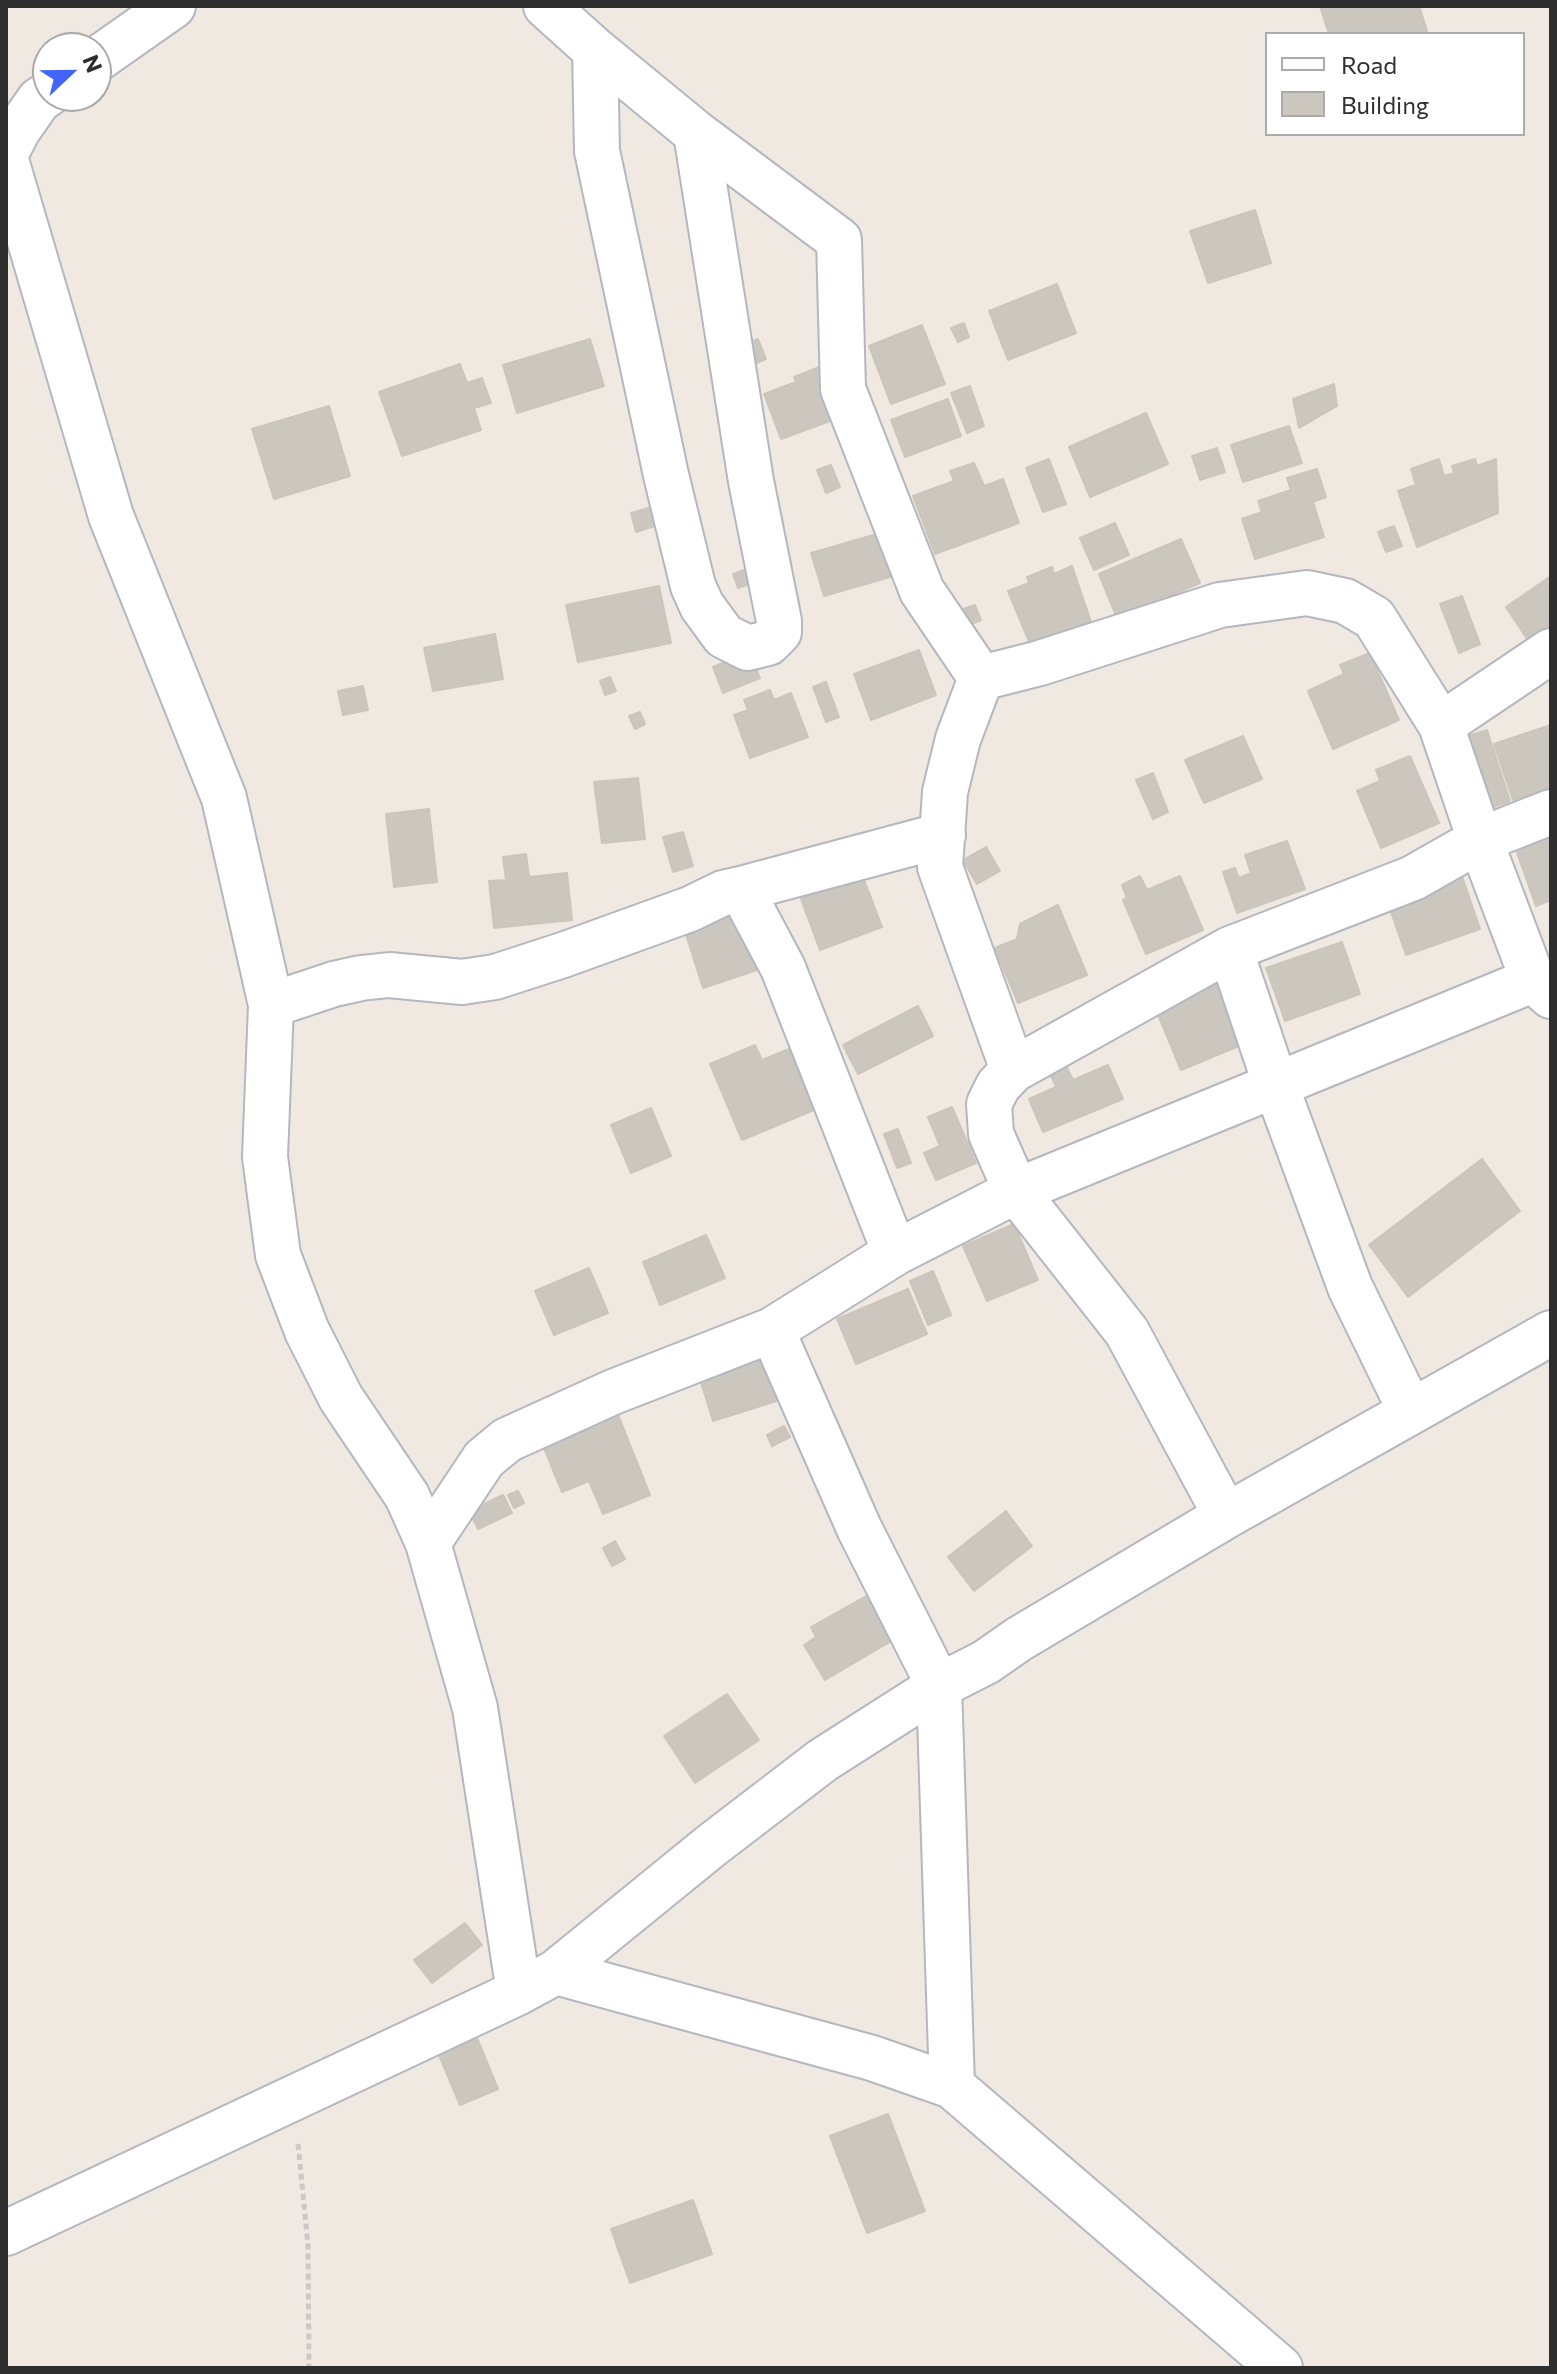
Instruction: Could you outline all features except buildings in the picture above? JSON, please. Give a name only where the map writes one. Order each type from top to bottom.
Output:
[{"type":"lane","points":[[112,49],[173,6]]},
{"type":"lane","points":[[546,6],[696,133],[839,240],[843,389],[922,591],[981,678]]},
{"type":"lane","points":[[595,50],[597,151],[666,475],[693,586],[702,606],[724,636],[748,648],[768,643],[779,632],[779,621],[751,481],[696,133]]},
{"type":"lane","points":[[6,153],[32,110]]},
{"type":"lane","points":[[6,160],[111,516],[224,798],[271,1005],[265,1157],[278,1255],[307,1331],[341,1398],[407,1496],[428,1543],[475,1708],[538,1982]]},
{"type":"lane","points":[[428,1543],[484,1459],[507,1440],[613,1392],[772,1330],[895,1253],[1016,1191],[1276,1086],[1542,988],[1480,840],[1441,725],[1374,618],[1345,601],[1307,593],[1220,605],[1040,663],[981,678]]},
{"type":"lane","points":[[1441,725],[1551,651]]},
{"type":"lane","points":[[981,678],[958,739],[945,792],[940,867],[1013,1070]]},
{"type":"lane","points":[[1226,1516],[1127,1332],[1016,1191],[991,1134],[989,1104],[998,1086],[1013,1070],[1230,949],[1413,878],[1480,840],[1551,812]]},
{"type":"lane","points":[[271,1005],[361,978],[389,975],[462,982],[495,977],[690,909],[723,893],[943,835]]},
{"type":"lane","points":[[741,889],[783,968],[895,1253]]},
{"type":"lane","points":[[1230,949],[1276,1086],[1350,1287],[1411,1412]]},
{"type":"lane","points":[[772,1330],[859,1528],[939,1686],[952,2086]]},
{"type":"lane","points":[[6,2233],[538,1982],[823,1760],[939,1686],[986,1662],[1019,1639],[1226,1516],[1551,1333]]},
{"type":"lane","points":[[538,1982],[872,2058],[952,2086],[1280,2368]]},
{"type":"path","points":[[293,2100],[308,2245],[309,2368]]}]
